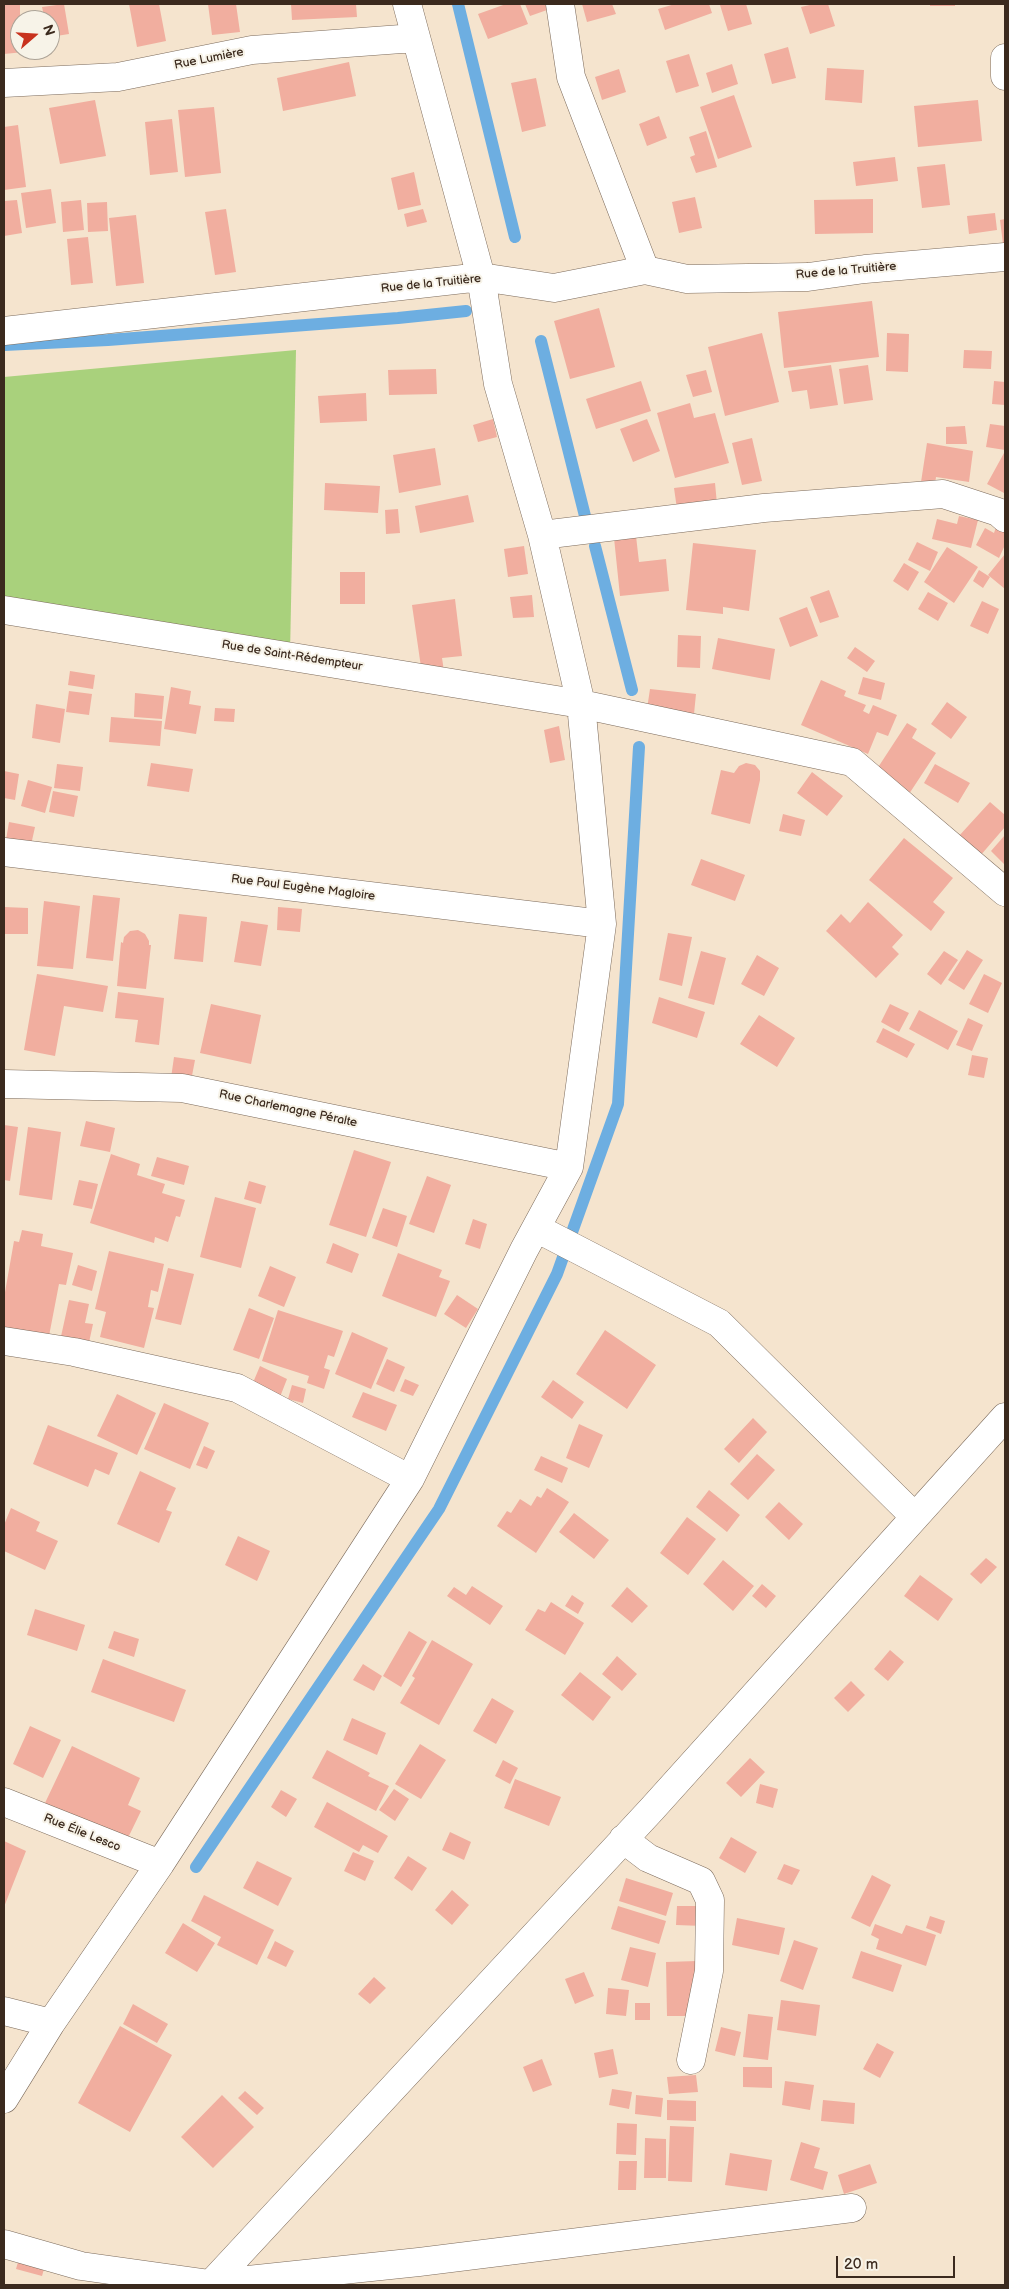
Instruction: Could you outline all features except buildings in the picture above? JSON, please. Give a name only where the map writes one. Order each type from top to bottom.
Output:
[{"type":"street","points":[[4,2099],[51,2023],[160,1864],[410,1479],[536,1228],[569,1167],[602,924],[581,704],[542,536],[498,384],[481,277],[407,4]]},
{"type":"street","points":[[560,4],[571,78],[645,270]]},
{"type":"street","name":"Rue Lumière","points":[[4,82],[118,77],[252,50],[415,38]]},
{"type":"street","points":[[1005,58],[1005,76]]},
{"type":"street","name":"Rue de la Truitière","points":[[4,332],[481,277],[554,288],[645,270],[687,279],[808,277],[865,269],[1005,257]]},
{"type":"street","points":[[542,536],[764,508],[943,494],[998,512],[1005,518]]},
{"type":"street","name":"Rue de Saint-Rédempteur","points":[[4,610],[581,704],[852,762],[1005,892]]},
{"type":"street","name":"Rue Paul Eugène Magloire","points":[[4,852],[602,924]]},
{"type":"street","name":"Rue Charlemagne Péralte","points":[[4,1084],[182,1088],[569,1167]]},
{"type":"street","points":[[536,1228],[719,1323],[915,1517]]},
{"type":"street","points":[[4,1341],[74,1352],[237,1388],[410,1479]]},
{"type":"street","points":[[210,2285],[623,1839],[1005,1417]]},
{"type":"street","name":"Rue Élie Lesco","points":[[4,1802],[160,1864]]},
{"type":"street","points":[[623,1839],[648,1858],[701,1881],[710,1900],[709,1971],[691,2060]]},
{"type":"street","points":[[4,2011],[51,2023]]},
{"type":"street","points":[[4,2244],[81,2266],[210,2285],[429,2261],[852,2208]]},
{"type":"green space","points":[[296,350],[290,655],[4,610],[4,377]]},
{"type":"waterway","points":[[458,4],[515,237]]},
{"type":"waterway","points":[[4,345],[108,340],[466,311]]},
{"type":"waterway","points":[[541,341],[585,516]]},
{"type":"waterway","points":[[595,546],[632,690]]},
{"type":"waterway","points":[[196,1867],[439,1509],[557,1274],[618,1104],[639,747]]}]
